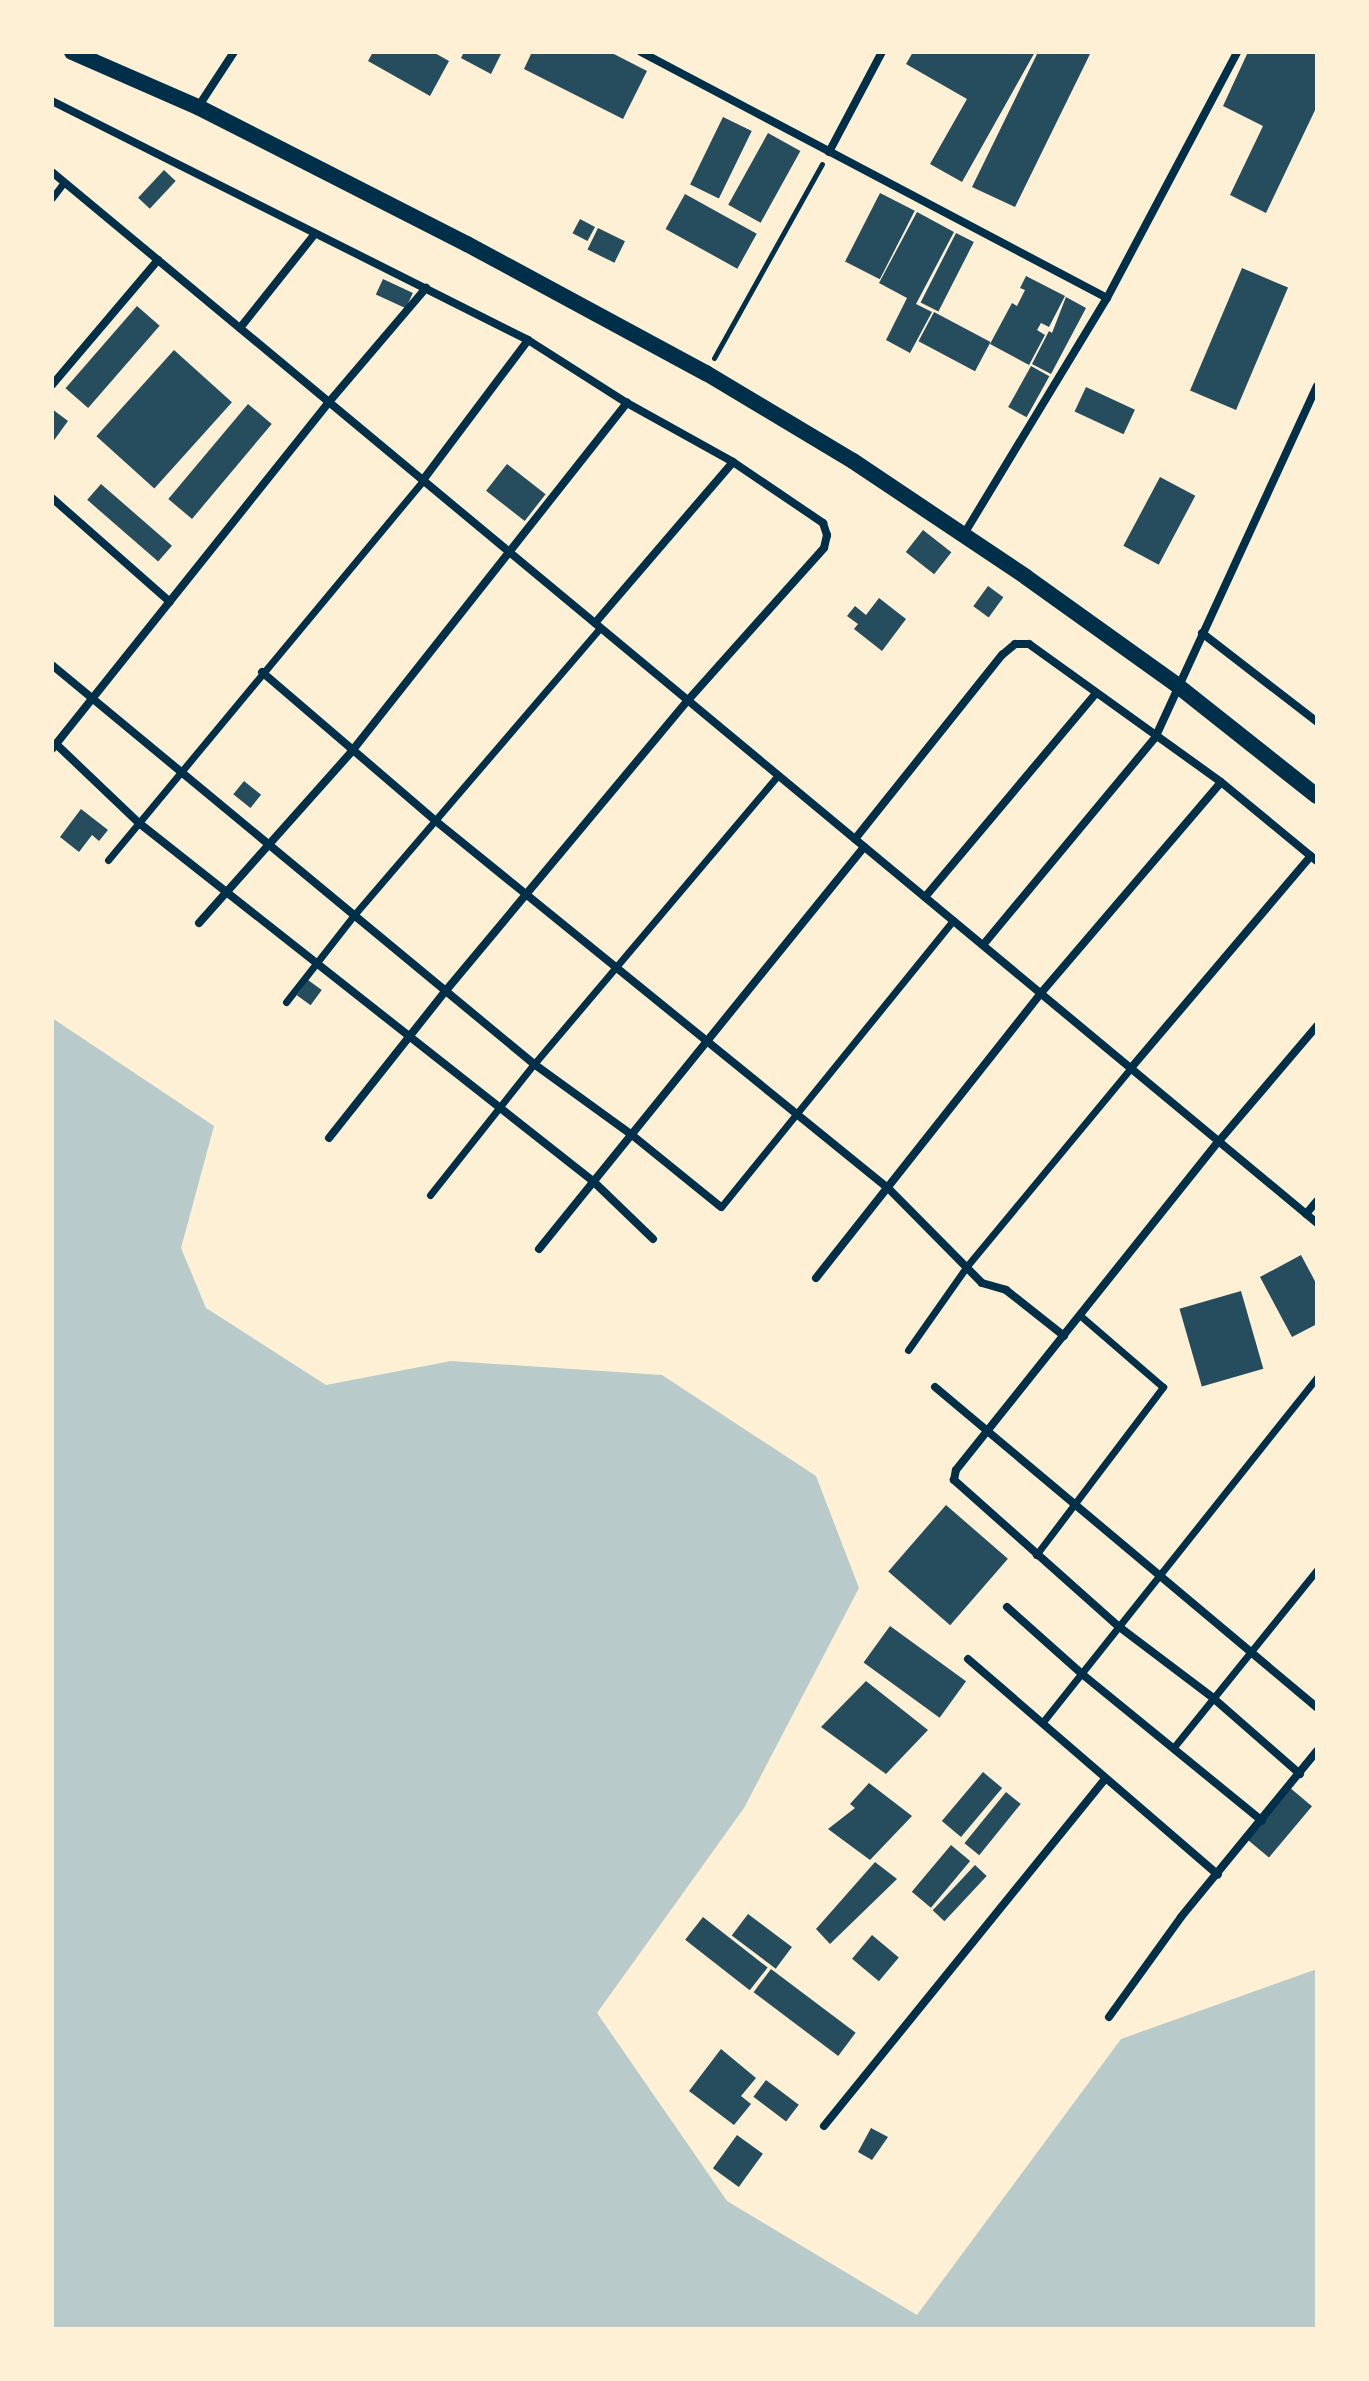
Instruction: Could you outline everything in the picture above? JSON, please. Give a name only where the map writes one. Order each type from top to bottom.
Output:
[{"type":"main road","points":[[72,52],[198,107],[467,244],[706,373],[964,534],[1178,686],[1317,796]]},
{"type":"street","points":[[198,107],[234,52]]},
{"type":"street","points":[[641,52],[1107,298]]},
{"type":"street","points":[[829,152],[882,52]]},
{"type":"street","points":[[964,534],[1107,298],[1237,52]]},
{"type":"street","points":[[52,101],[213,179],[314,235],[528,340],[627,403],[733,462],[823,523],[827,535],[824,548],[688,700],[447,989],[329,1138]]},
{"type":"street","points":[[52,172],[1317,1223]]},
{"type":"street","points":[[52,198],[64,182]]},
{"type":"street","points":[[240,328],[314,235]]},
{"type":"street","points":[[52,385],[158,260]]},
{"type":"street","points":[[426,288],[329,402],[54,746],[139,823],[594,1182],[653,1239]]},
{"type":"street","points":[[108,860],[423,480],[528,340]]},
{"type":"street","points":[[983,945],[1155,738],[1317,386]]},
{"type":"street","points":[[199,923],[352,751],[627,403]]},
{"type":"street","points":[[286,1002],[354,915],[437,822],[733,462]]},
{"type":"street","points":[[52,498],[170,602]]},
{"type":"street","points":[[1202,633],[1317,722]]},
{"type":"street","points":[[855,839],[1002,655],[1015,644],[1029,644],[1155,738],[1221,782],[1314,859],[1131,1068],[967,1266],[908,1350]]},
{"type":"street","points":[[52,665],[534,1064],[632,1135],[721,1207],[953,920]]},
{"type":"street","points":[[262,672],[437,822],[616,969],[709,1039],[796,1115],[889,1189],[982,1283],[1006,1290],[1064,1336]]},
{"type":"street","points":[[925,897],[1096,693]]},
{"type":"street","points":[[430,1195],[534,1064],[778,775]]},
{"type":"street","points":[[816,1278],[1041,993],[1221,782]]},
{"type":"street","points":[[539,1249],[864,847]]},
{"type":"street","points":[[1300,1774],[1212,1697],[1118,1626],[954,1480],[956,1470],[986,1432],[1082,1317],[1219,1141],[1317,1026]]},
{"type":"street","points":[[1306,1214],[1317,1201]]},
{"type":"street","points":[[1036,1555],[1163,1387],[1082,1317]]},
{"type":"street","points":[[1042,1723],[1317,1377]]},
{"type":"street","points":[[935,1387],[1317,1707]]},
{"type":"street","points":[[1174,1747],[1317,1570]]},
{"type":"street","points":[[1007,1607],[1082,1674],[1262,1821]]},
{"type":"street","points":[[968,1659],[1104,1780],[1218,1875]]},
{"type":"street","points":[[1109,2017],[1181,1917],[1317,1751]]},
{"type":"street","points":[[824,2126],[1104,1780]]},
{"type":"path","points":[[706,373],[829,152]]},
{"type":"shaded area","points":[[52,1018],[214,1126],[181,1248],[206,1308],[326,1385],[451,1361],[662,1375],[816,1476],[859,1588],[744,1808],[597,2013],[727,2201],[917,2315],[1121,2039],[1317,1969],[1317,2329],[52,2329]]},
{"type":"building","points":[[373,52],[433,52],[449,61],[430,96],[368,61]]},
{"type":"building","points":[[464,52],[502,52],[491,74],[461,58]]},
{"type":"building","points":[[532,52],[610,52],[647,71],[623,119],[524,69]]},
{"type":"building","points":[[913,52],[1035,52],[962,182],[930,164],[967,99],[906,64]]},
{"type":"building","points":[[1038,52],[1091,52],[1015,207],[972,187]]},
{"type":"building","points":[[1248,52],[1317,52],[1317,106],[1266,213],[1230,195],[1263,126],[1223,106]]},
{"type":"building","points":[[723,117],[752,131],[719,198],[690,184]]},
{"type":"building","points":[[768,133],[800,151],[761,223],[728,205]]},
{"type":"building","points":[[164,170],[176,181],[150,209],[138,198]]},
{"type":"building","points":[[880,193],[915,211],[880,279],[845,262]]},
{"type":"building","points":[[685,194],[757,234],[737,269],[666,229]]},
{"type":"building","points":[[917,212],[954,232],[916,304],[932,312],[910,353],[886,340],[907,298],[879,283]]},
{"type":"building","points":[[580,219],[595,227],[587,241],[572,233]]},
{"type":"building","points":[[598,228],[625,241],[614,263],[587,250]]},
{"type":"building","points":[[956,233],[974,242],[938,312],[921,302]]},
{"type":"building","points":[[1242,268],[1288,288],[1236,410],[1190,390]]},
{"type":"building","points":[[1026,276],[1065,296],[1049,327],[1041,323],[1037,330],[1045,335],[1029,365],[990,344],[1012,303],[1017,306],[1025,290],[1020,288]]},
{"type":"building","points":[[383,279],[413,293],[406,308],[376,294]]},
{"type":"building","points":[[1066,297],[1086,308],[1051,374],[1032,364],[1049,331],[1052,333]]},
{"type":"building","points":[[137,306],[160,326],[88,408],[65,388]]},
{"type":"building","points":[[934,312],[991,342],[975,371],[919,341]]},
{"type":"building","points":[[174,350],[232,402],[154,488],[96,436]]},
{"type":"building","points":[[1031,366],[1049,376],[1027,417],[1008,407]]},
{"type":"building","points":[[1086,387],[1135,410],[1124,434],[1075,411]]},
{"type":"building","points":[[248,404],[272,424],[192,519],[168,499]]},
{"type":"building","points":[[52,409],[68,421],[52,443]]},
{"type":"building","points":[[507,464],[546,494],[525,521],[486,491]]},
{"type":"building","points":[[1160,477],[1195,496],[1159,565],[1123,546]]},
{"type":"building","points":[[101,484],[172,546],[158,562],[87,500]]},
{"type":"building","points":[[923,530],[951,552],[934,574],[906,552]]},
{"type":"building","points":[[988,586],[1003,597],[989,617],[973,606]]},
{"type":"building","points":[[879,598],[906,619],[882,651],[854,629],[858,624],[847,616],[855,606],[866,615]]},
{"type":"building","points":[[244,781],[261,795],[250,808],[233,794]]},
{"type":"building","points":[[81,809],[108,830],[99,841],[92,835],[79,852],[60,837]]},
{"type":"building","points":[[308,980],[322,990],[311,1005],[297,995]]},
{"type":"building","points":[[1301,1255],[1317,1285],[1317,1324],[1292,1337],[1260,1277]]},
{"type":"building","points":[[1241,1291],[1263,1369],[1202,1387],[1179,1309]]},
{"type":"building","points":[[946,1505],[1008,1559],[950,1625],[888,1571]]},
{"type":"building","points":[[890,1626],[966,1681],[940,1718],[864,1662]]},
{"type":"building","points":[[866,1681],[928,1730],[886,1774],[821,1727]]},
{"type":"building","points":[[983,1772],[1002,1788],[961,1837],[942,1821]]},
{"type":"building","points":[[869,1783],[912,1816],[870,1860],[828,1829],[855,1808],[850,1804]]},
{"type":"building","points":[[1289,1787],[1312,1806],[1269,1858],[1246,1838]]},
{"type":"building","points":[[1006,1792],[1021,1804],[979,1855],[964,1843]]},
{"type":"building","points":[[951,1845],[970,1861],[931,1908],[912,1892]]},
{"type":"building","points":[[875,1862],[897,1879],[830,1944],[816,1929]]},
{"type":"building","points":[[975,1865],[987,1876],[944,1921],[933,1910]]},
{"type":"building","points":[[748,1914],[792,1947],[776,1969],[732,1936]]},
{"type":"building","points":[[703,1917],[768,1967],[750,1990],[685,1940]]},
{"type":"building","points":[[872,1935],[899,1957],[879,1981],[852,1959]]},
{"type":"building","points":[[771,1969],[856,2033],[838,2056],[754,1992]]},
{"type":"building","points":[[721,2049],[756,2078],[741,2096],[751,2104],[734,2125],[689,2091]]},
{"type":"building","points":[[766,2080],[799,2105],[786,2121],[753,2097]]},
{"type":"building","points":[[871,2128],[888,2137],[872,2160],[858,2152]]},
{"type":"building","points":[[737,2135],[763,2154],[739,2187],[713,2168]]}]
